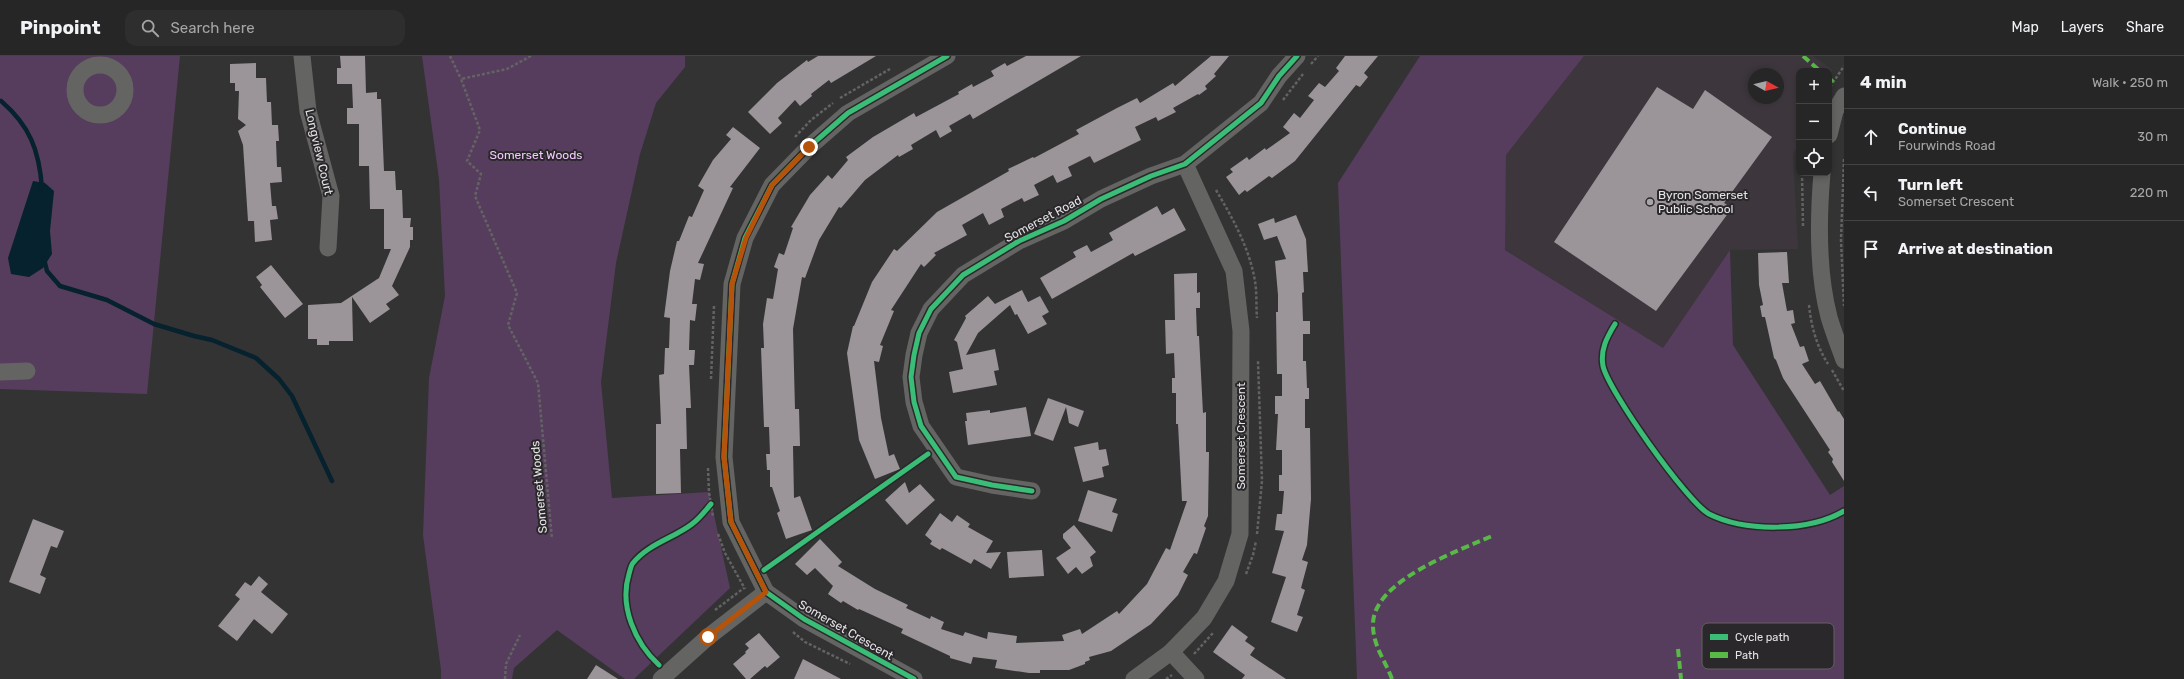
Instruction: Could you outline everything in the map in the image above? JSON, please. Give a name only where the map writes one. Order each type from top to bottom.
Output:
[{"type":"street","name":"Longview Court","points":[[302,56],[308,111],[331,196],[328,248]]},
{"type":"street","name":"Somerset Crescent","points":[[903,677],[804,619],[761,596],[731,522],[724,457],[732,284],[746,238],[772,185],[809,147],[848,113],[947,56]]},
{"type":"street","name":"Somerset Road","points":[[1032,491],[992,485],[956,477],[935,450],[921,426],[914,402],[911,377],[919,333],[931,309],[963,275],[1019,241],[1064,221],[1101,199],[1151,176],[1185,164],[1261,103],[1279,76],[1297,56]]},
{"type":"street","points":[[1832,123],[1835,111],[1844,96]]},
{"type":"street","name":"Somerset Crescent","points":[[1134,679],[1171,652],[1204,618],[1226,581],[1240,534],[1241,331],[1234,271],[1185,164]]},
{"type":"street","points":[[1822,176],[1820,202],[1821,266],[1829,316],[1844,360]]},
{"type":"street","points":[[0,372],[27,371]]},
{"type":"street","points":[[661,679],[708,637],[761,596]]},
{"type":"street","points":[[1171,652],[1196,679]]},
{"type":"path","points":[[461,79],[507,70],[531,56]]},
{"type":"path","points":[[1832,84],[1844,66]]},
{"type":"path","points":[[793,139],[812,120],[846,93],[894,67]]},
{"type":"path","points":[[1844,159],[1841,240],[1844,306]]},
{"type":"path","points":[[710,387],[714,303]]},
{"type":"path","points":[[1615,324],[1607,342],[1603,368],[1664,466],[1708,513],[1739,523],[1781,526],[1814,521],[1844,511]]},
{"type":"path","points":[[708,466],[709,492],[715,523]]},
{"type":"path","points":[[717,530],[729,560],[744,588],[761,596]]},
{"type":"path","points":[[505,679],[506,664],[520,635]]},
{"type":"path","points":[[1166,679],[1174,673]]},
{"type":"shaded area","name":"Byron Somerset Public School","points":[[1584,56],[1813,56],[1830,68],[1796,68],[1796,148],[1793,155],[1798,249],[1730,250],[1663,348],[1504,249],[1506,155]]},
{"type":"green space","points":[[0,56],[180,56],[147,394],[0,389]]},
{"type":"green space","name":"Somerset Woods","points":[[422,56],[685,56],[685,67],[656,103],[640,154],[616,263],[601,382],[612,498],[709,492],[730,588],[634,679],[625,679],[557,630],[514,668],[512,679],[441,679],[423,535],[429,378],[445,296],[439,179]]},
{"type":"green space","points":[[1420,56],[1584,56],[1506,155],[1505,250],[1663,348],[1730,250],[1733,345],[1830,495],[1844,486],[1844,679],[1357,679],[1338,183]]},
{"type":"water","points":[[33,181],[45,183],[54,191],[50,231],[52,254],[43,268],[29,277],[11,274],[8,258]]},
{"type":"building","points":[[340,56],[365,56],[366,93],[377,92],[377,99],[381,99],[384,171],[395,171],[396,190],[402,190],[403,218],[411,218],[410,227],[413,227],[413,240],[410,240],[410,247],[392,286],[399,295],[386,304],[390,309],[370,323],[352,297],[353,341],[329,341],[329,345],[317,345],[317,339],[308,339],[308,305],[341,303],[379,278],[391,249],[384,249],[384,209],[370,209],[369,166],[359,166],[359,124],[347,124],[347,108],[353,108],[352,84],[337,84],[337,68],[341,68]]},
{"type":"building","points":[[818,56],[876,56],[831,83],[829,80],[811,94],[812,96],[800,106],[795,100],[778,118],[782,123],[770,134],[748,112],[777,83],[807,60],[808,62]]},
{"type":"building","points":[[1026,56],[1081,56],[973,119],[970,114],[949,126],[952,131],[940,138],[936,130],[911,145],[913,149],[899,157],[898,155],[865,180],[841,208],[839,207],[819,240],[805,278],[802,277],[793,329],[795,409],[799,409],[800,446],[793,446],[794,498],[800,496],[812,530],[786,539],[777,513],[780,511],[772,487],[770,487],[770,470],[767,470],[766,454],[770,454],[769,427],[764,427],[761,348],[764,348],[763,324],[767,298],[773,299],[778,269],[774,267],[779,253],[784,255],[793,228],[791,227],[810,195],[828,175],[832,179],[848,160],[846,157],[873,137],[914,113],[916,117],[959,94],[958,92],[972,84],[973,87],[994,76],[991,71],[1005,63],[1007,66]]},
{"type":"building","points":[[1211,56],[1229,56],[1214,74],[1216,76],[1205,86],[1207,89],[1199,95],[1198,94],[1173,108],[1176,112],[1158,121],[1156,117],[1135,127],[1141,140],[1094,163],[1090,156],[1068,167],[1072,176],[1057,183],[1053,175],[1034,185],[1039,195],[1024,202],[1022,198],[1001,209],[1004,217],[989,225],[983,213],[962,225],[967,235],[934,253],[936,255],[924,267],[921,264],[891,310],[894,311],[880,345],[883,346],[879,362],[874,361],[881,418],[889,456],[894,454],[900,469],[875,479],[859,440],[847,353],[853,326],[872,282],[894,249],[897,251],[937,212],[1009,171],[1008,169],[1033,157],[1034,158],[1079,134],[1076,130],[1117,108],[1137,98],[1140,103],[1173,83],[1175,86]]},
{"type":"building","points":[[1345,56],[1378,56],[1364,73],[1368,77],[1360,87],[1356,85],[1295,161],[1272,178],[1269,176],[1247,192],[1245,190],[1239,195],[1226,177],[1233,172],[1230,169],[1247,157],[1249,160],[1265,148],[1266,150],[1290,133],[1283,127],[1294,113],[1300,118],[1314,100],[1308,96],[1319,83],[1325,87],[1339,71],[1336,68]]},
{"type":"building","points":[[256,63],[256,78],[266,78],[267,102],[271,102],[272,125],[278,125],[279,141],[276,141],[277,167],[281,167],[282,182],[270,183],[272,206],[276,206],[278,219],[270,220],[272,240],[255,242],[254,221],[248,221],[243,145],[238,131],[246,125],[238,119],[239,91],[235,91],[235,83],[230,83],[230,64]]},
{"type":"building","points":[[1657,87],[1693,109],[1705,90],[1772,137],[1724,203],[1732,208],[1656,311],[1554,242]]},
{"type":"building","points":[[733,127],[760,148],[730,187],[733,188],[698,263],[704,264],[700,280],[695,279],[692,304],[697,304],[695,321],[690,320],[689,350],[695,350],[694,365],[689,365],[691,408],[686,408],[687,449],[680,449],[681,493],[656,494],[656,424],[661,424],[659,375],[664,374],[665,348],[669,348],[670,318],[664,317],[670,271],[677,241],[679,241],[689,216],[692,217],[704,190],[698,186],[713,160],[731,139],[726,135]]},
{"type":"building","points":[[1157,206],[1162,215],[1174,208],[1186,230],[1135,256],[1133,253],[1052,299],[1040,278],[1076,257],[1073,252],[1087,245],[1091,252],[1113,240],[1109,233]]},
{"type":"building","points":[[1296,215],[1306,239],[1308,272],[1303,272],[1304,292],[1302,293],[1303,321],[1310,321],[1310,334],[1303,334],[1303,361],[1306,361],[1307,388],[1309,388],[1309,399],[1305,399],[1305,428],[1310,428],[1311,499],[1307,545],[1302,560],[1308,562],[1301,588],[1305,590],[1297,615],[1303,617],[1297,632],[1271,622],[1286,577],[1272,573],[1284,531],[1275,530],[1277,514],[1282,514],[1284,491],[1279,491],[1279,475],[1282,475],[1282,450],[1276,450],[1278,414],[1275,414],[1275,396],[1282,396],[1282,374],[1277,374],[1276,312],[1278,312],[1278,295],[1275,261],[1286,259],[1277,236],[1264,240],[1258,224],[1274,218],[1275,223]]},
{"type":"building","points":[[1787,252],[1789,283],[1782,283],[1787,311],[1793,310],[1795,323],[1791,324],[1800,347],[1804,346],[1809,361],[1802,364],[1815,384],[1820,381],[1838,412],[1839,411],[1844,419],[1844,481],[1832,462],[1833,459],[1828,452],[1830,450],[1783,378],[1774,358],[1765,317],[1762,317],[1760,306],[1763,305],[1759,285],[1758,253]]},
{"type":"building","points":[[271,265],[303,304],[285,318],[260,287],[262,285],[256,277]]},
{"type":"building","points":[[1197,273],[1197,293],[1200,292],[1200,308],[1196,308],[1197,336],[1199,336],[1203,413],[1206,412],[1206,452],[1209,452],[1208,516],[1204,526],[1206,528],[1197,554],[1194,553],[1183,572],[1188,575],[1178,595],[1151,624],[1111,651],[1089,657],[1090,660],[1085,662],[1085,664],[1069,670],[1040,670],[1040,673],[1029,673],[995,668],[997,660],[973,657],[971,664],[950,658],[950,656],[901,633],[903,629],[859,609],[858,610],[843,601],[841,603],[828,594],[833,586],[815,568],[807,575],[795,564],[820,539],[842,562],[838,566],[875,589],[908,605],[906,608],[930,619],[931,616],[944,622],[941,629],[963,636],[965,632],[987,639],[988,632],[1017,636],[1016,643],[1064,641],[1062,635],[1080,629],[1082,634],[1117,611],[1119,614],[1147,584],[1166,548],[1170,550],[1187,501],[1182,501],[1178,424],[1176,424],[1176,393],[1172,393],[1172,378],[1175,378],[1174,353],[1166,354],[1165,320],[1175,320],[1174,274]]},
{"type":"building","points":[[1022,290],[1028,302],[1040,296],[1049,312],[1042,316],[1047,324],[1028,334],[1017,314],[1015,315],[1010,305],[978,333],[966,355],[995,349],[999,370],[994,371],[997,385],[953,393],[949,372],[963,369],[957,342],[954,340],[966,318],[965,316],[988,296],[995,304]]},
{"type":"building","points":[[1048,398],[1084,411],[1078,427],[1069,423],[1066,407],[1053,441],[1034,434]]},
{"type":"building","points":[[1026,407],[1031,436],[968,445],[965,421],[967,421],[966,413],[990,410],[990,413]]},
{"type":"building","points":[[1098,442],[1099,450],[1106,449],[1109,465],[1102,467],[1104,477],[1083,482],[1074,447]]},
{"type":"building","points":[[905,482],[909,493],[920,484],[935,500],[907,525],[885,500]]},
{"type":"building","points":[[1088,490],[1117,499],[1112,512],[1118,514],[1112,532],[1078,521]]},
{"type":"building","points":[[940,513],[952,522],[957,515],[970,524],[968,527],[993,541],[986,553],[1001,552],[991,569],[974,559],[971,564],[942,548],[940,550],[930,544],[932,541],[925,535]]},
{"type":"building","points":[[33,519],[64,531],[57,548],[51,546],[40,575],[46,578],[40,594],[9,582]]},
{"type":"building","points":[[1074,525],[1096,552],[1090,557],[1093,566],[1082,574],[1076,567],[1068,574],[1056,558],[1071,548],[1063,538],[1063,534]]},
{"type":"building","points":[[1042,550],[1044,576],[1009,578],[1007,552]]},
{"type":"building","points":[[259,576],[268,584],[261,592],[288,614],[272,634],[254,619],[237,641],[218,626],[240,599],[235,595],[245,582],[251,586]]},
{"type":"building","points":[[1232,625],[1248,637],[1245,641],[1255,648],[1250,655],[1286,679],[1242,679],[1245,675],[1213,652]]},
{"type":"building","points":[[759,633],[780,657],[767,668],[765,666],[750,679],[746,679],[733,664],[746,653],[745,652],[749,648],[745,644]]},
{"type":"building","points":[[803,659],[841,679],[794,679]]},
{"type":"building","points":[[596,665],[618,679],[587,679]]},
{"type":"waterway","points":[[1,101],[11,110],[26,129],[35,150],[41,174],[42,188]]},
{"type":"waterway","points":[[44,259],[47,271],[60,286],[107,300],[154,324],[212,340],[256,358],[279,379],[292,396],[332,481]]},
{"type":"marked path","points":[[1803,56],[1817,68]]},
{"type":"marked path","points":[[1392,679],[1375,640],[1373,625],[1376,609],[1386,595],[1401,581],[1439,559],[1492,536]]},
{"type":"marked path","points":[[1678,649],[1681,679]]},
{"type":"cycle path","points":[[914,679],[804,619],[766,592],[731,522],[724,457],[732,284],[745,238],[772,185],[809,147],[848,113],[947,56]]},
{"type":"cycle path","points":[[1032,491],[992,485],[956,477],[921,426],[914,402],[911,377],[919,333],[931,309],[963,275],[1019,241],[1064,221],[1101,199],[1151,176],[1185,164],[1261,103],[1279,76],[1297,56]]},
{"type":"cycle path","points":[[1615,324],[1607,339],[1602,355],[1603,366],[1608,379],[1633,420],[1667,468],[1698,505],[1709,514],[1740,524],[1777,527],[1813,523],[1830,518],[1844,511]]},
{"type":"cycle path","points":[[764,570],[928,454]]},
{"type":"cycle path","points":[[659,665],[643,646],[631,623],[626,599],[626,586],[631,567],[639,556],[646,551],[692,524],[711,504]]},
{"type":"place","name":"Byron Somerset Public School","points":[[1650,202]]},
{"type":"route","points":[[708,637],[766,592],[731,522],[724,457],[732,284],[746,238],[772,185],[809,147]]}]
